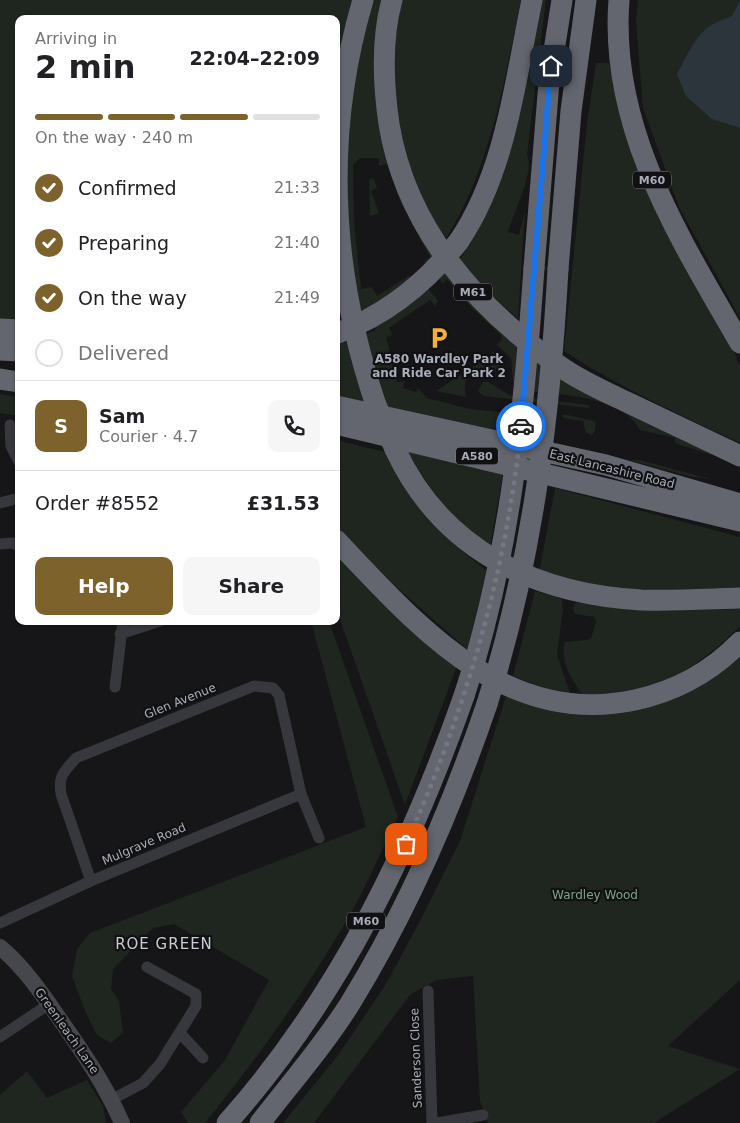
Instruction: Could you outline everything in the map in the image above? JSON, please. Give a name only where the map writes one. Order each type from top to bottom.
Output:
[{"type":"highway","points":[[340,107],[364,0]]},
{"type":"highway","name":"M61","points":[[392,0],[387,31],[384,76],[393,148],[412,202],[432,239],[455,272],[497,318],[562,368],[610,394],[740,456]]},
{"type":"highway","points":[[340,333],[378,315],[403,299],[426,278],[459,241],[474,217],[490,181],[502,142],[532,0]]},
{"type":"highway","name":"M60","points":[[227,1123],[293,1038],[336,976],[399,860],[427,796],[464,696],[489,610],[512,502],[526,381],[549,82],[562,0]]},
{"type":"highway","name":"M60","points":[[260,1123],[350,1003],[392,929],[462,777],[510,628],[534,516],[550,384],[571,112],[586,0]]},
{"type":"highway","name":"M60","points":[[619,0],[620,60],[623,87],[644,162],[675,228],[740,343]]},
{"type":"highway","points":[[340,241],[349,304],[366,374],[376,405],[395,449],[423,496],[455,532],[488,557],[520,574],[561,588],[616,598],[642,600],[740,598]]},
{"type":"highway","points":[[0,329],[15,330]]},
{"type":"highway","points":[[0,350],[15,351]]},
{"type":"highway","points":[[0,369],[15,370]]},
{"type":"highway","points":[[0,379],[15,381]]},
{"type":"highway","name":"East Lancashire Road","points":[[340,407],[596,462],[740,504]]},
{"type":"highway","name":"East Lancashire Road","points":[[340,425],[740,522]]},
{"type":"highway","points":[[340,544],[427,631],[454,655],[502,684],[553,701],[603,704],[651,696],[694,678],[722,659],[740,642]]},
{"type":"street","points":[[10,425],[11,446],[15,454]]},
{"type":"street","points":[[0,503],[15,501]]},
{"type":"street","points":[[0,544],[15,544]]},
{"type":"street","points":[[115,687],[122,625]]},
{"type":"street","points":[[120,634],[148,625]]},
{"type":"street","name":"Glen Avenue","points":[[91,881],[61,794],[59,781],[76,758],[254,686],[273,688],[279,695],[301,794],[319,838]]},
{"type":"street","name":"Mulgrave Road","points":[[0,923],[91,881],[301,794]]},
{"type":"street","name":"Greenleach Lane","points":[[0,947],[26,973],[86,1057],[122,1123]]},
{"type":"street","points":[[111,1100],[143,1083],[160,1064],[196,1006],[196,994],[147,968]]},
{"type":"street","name":"Sanderson Close","points":[[428,992],[432,1123]]},
{"type":"street","points":[[0,1037],[49,1004]]},
{"type":"street","points":[[180,1033],[203,1058]]},
{"type":"street","points":[[437,1123],[483,1115]]},
{"type":"green space","points":[[0,0],[353,0],[340,55],[340,15],[15,15],[15,321],[0,320]]},
{"type":"green space","points":[[371,0],[385,0],[378,101],[464,294],[725,459],[674,443],[675,438],[640,430],[630,418],[602,402],[567,395],[518,390],[513,383],[511,358],[497,345],[502,339],[501,335],[472,308],[447,279],[442,284],[430,260],[425,263],[424,261],[430,257],[400,201],[387,164],[379,166],[379,158],[360,158],[353,165],[354,222],[361,289],[372,287],[377,296],[407,277],[417,274],[438,301],[435,306],[430,300],[389,328],[393,335],[386,337],[397,382],[405,381],[403,388],[416,392],[418,388],[427,398],[470,409],[510,413],[507,439],[390,412],[363,335],[376,330],[369,310],[359,315],[345,195],[353,78]]},
{"type":"green space","points":[[402,0],[521,0],[502,92],[485,152],[475,181],[447,237],[443,236],[415,179],[399,122],[395,93],[394,63]]},
{"type":"green space","points":[[539,0],[546,0],[527,155],[529,162],[528,172],[508,232],[519,235],[525,210],[518,319],[476,281],[460,259],[477,233],[491,197]]},
{"type":"green space","points":[[638,0],[740,0],[740,318],[679,207],[643,108],[636,23]]},
{"type":"green space","points":[[596,63],[609,63],[615,87],[740,366],[740,443],[628,389],[564,351],[587,123]]},
{"type":"green space","points":[[373,178],[377,188],[371,191],[379,213],[370,216],[369,180]]},
{"type":"green space","points":[[346,341],[365,405],[340,399],[340,343]]},
{"type":"green space","points":[[494,351],[504,360],[505,379],[498,373],[490,370],[476,370],[466,380],[466,397],[436,391],[488,357]]},
{"type":"green space","points":[[483,382],[488,382],[511,396],[589,405],[589,408],[483,396],[478,391]]},
{"type":"green space","points":[[0,394],[15,396],[15,415],[0,413]]},
{"type":"green space","points":[[563,414],[594,421],[596,427],[594,433],[591,436],[589,433],[586,433],[583,421],[563,418]]},
{"type":"green space","points":[[340,441],[385,452],[406,489],[430,520],[443,534],[491,574],[468,650],[392,583],[340,531]]},
{"type":"green space","points":[[407,451],[503,473],[490,547],[465,527],[443,504]]},
{"type":"green space","points":[[629,460],[640,460],[714,480],[689,476]]},
{"type":"green space","points":[[555,488],[740,537],[740,589],[657,592],[605,588],[539,573]]},
{"type":"green space","points":[[340,556],[457,666],[405,805],[340,619]]},
{"type":"green space","points":[[535,591],[562,599],[563,609],[557,654],[570,694],[546,689],[513,676]]},
{"type":"green space","points":[[576,602],[678,610],[740,609],[740,626],[701,660],[686,670],[655,685],[621,693],[582,694],[565,663],[565,642],[591,638],[596,622],[594,617],[575,614],[573,609]]},
{"type":"green space","points":[[312,625],[330,625],[398,817],[351,913],[318,968],[282,1021],[205,1123],[188,1123],[181,1112],[225,1060],[269,980],[174,924],[153,928],[113,969],[111,989],[119,1001],[123,1033],[111,1043],[97,1035],[85,1011],[72,976],[77,949],[90,933],[366,827]]},
{"type":"green space","name":"Wardley Wood","points":[[740,655],[740,980],[668,1046],[740,1069],[654,1123],[488,1123],[480,1101],[473,976],[436,980],[410,995],[314,1123],[283,1123],[339,1054],[386,984],[422,917],[460,841],[507,693],[583,712]]},
{"type":"green space","points":[[27,1071],[47,1098],[87,1080],[103,1106],[106,1123],[0,1123],[0,1095]]},
{"type":"shaded area","points":[[740,1],[740,128],[712,119],[686,96],[677,74],[697,38],[710,26],[731,17]]},
{"type":"way so far","points":[[406,844],[442,759],[469,680],[489,610],[512,502],[521,426]]},
{"type":"place","name":"A580 Wardley Park and Ride Car Park 2","points":[[439,338]]},
{"type":"district","name":"ROE GREEN","points":[[164,944]]},
{"type":"route","points":[[521,426],[551,66]]}]
